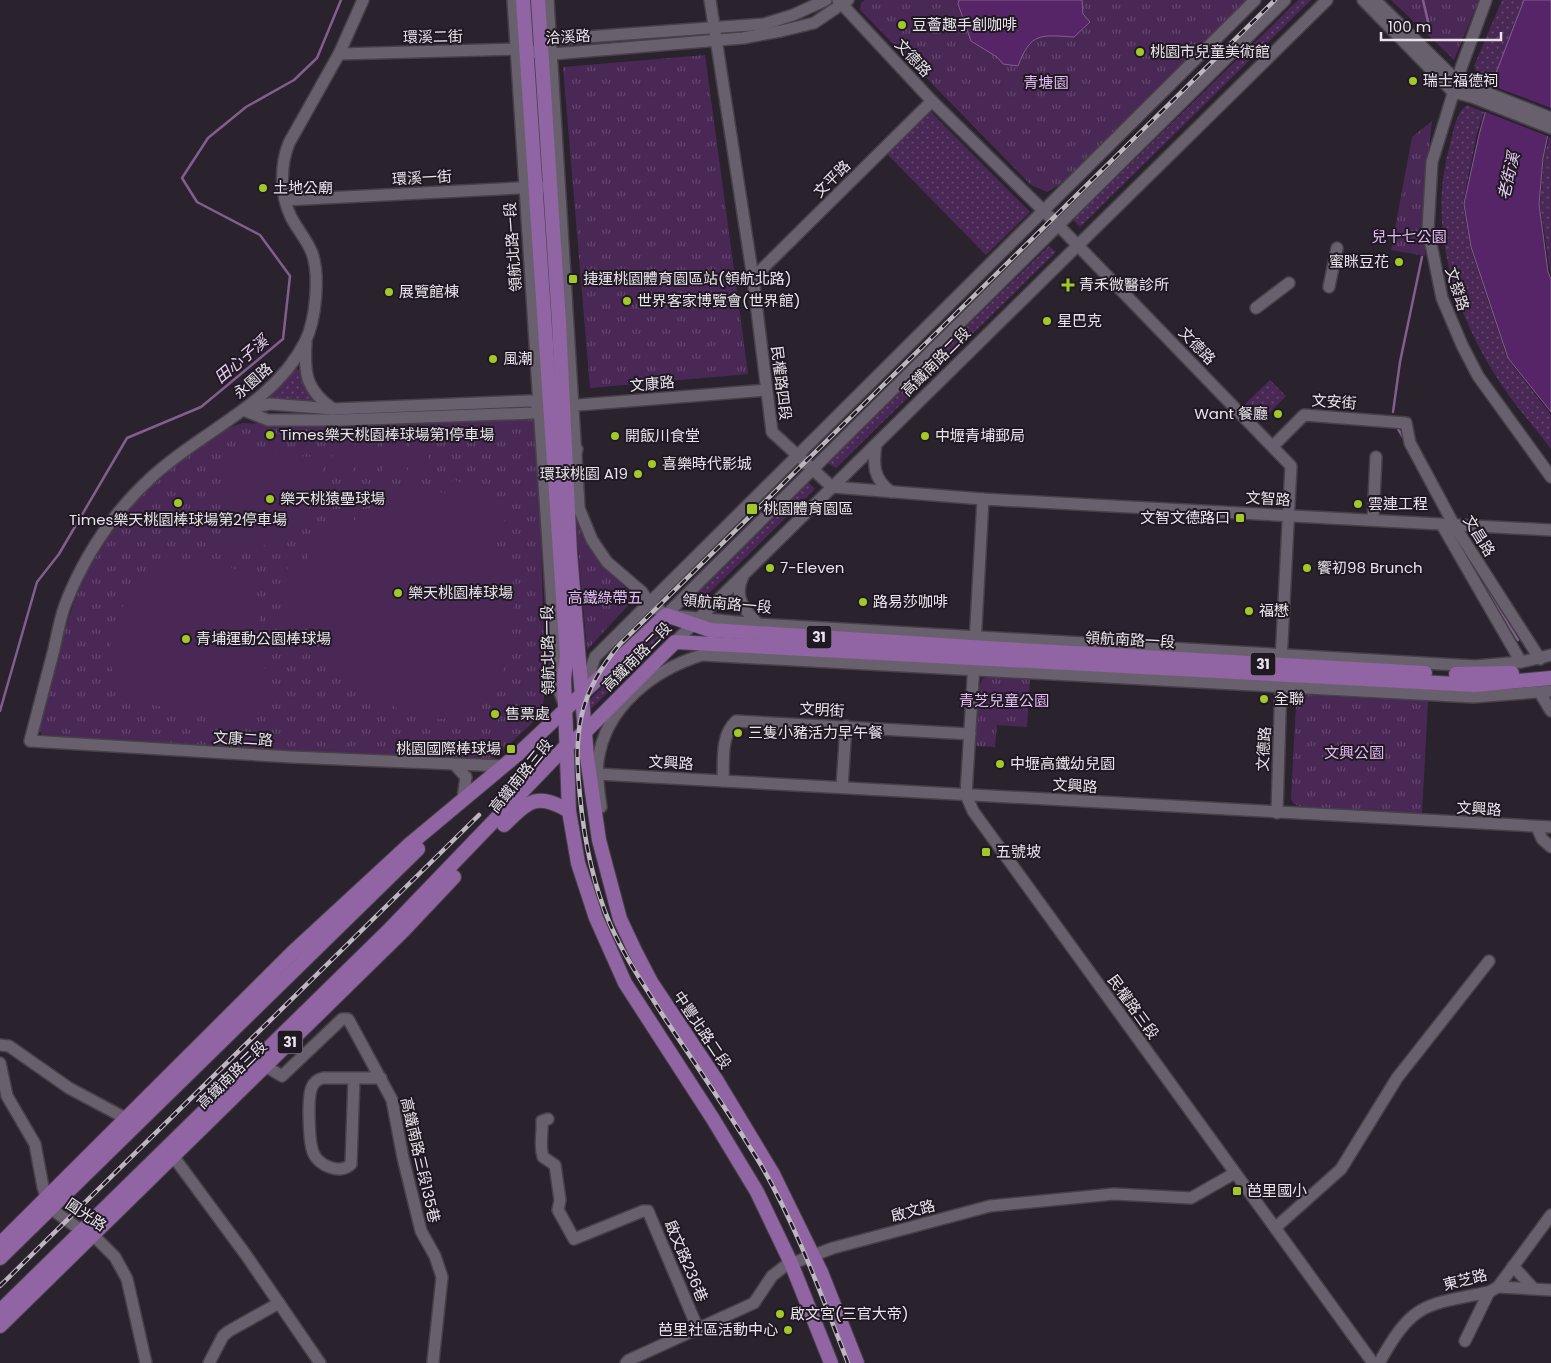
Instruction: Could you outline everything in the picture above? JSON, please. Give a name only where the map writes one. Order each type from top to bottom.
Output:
[{"type":"main road","name":"領航北路一段","points":[[523,0],[521,50],[543,187]]},
{"type":"main road","name":"領航北路一段","points":[[538,0],[547,55],[543,187],[557,407],[567,657],[564,678],[566,709]]},
{"type":"main road","name":"領航北路一段","points":[[557,407],[567,490],[582,695]]},
{"type":"main road","name":"高鐵南路二段","points":[[566,709],[666,615]]},
{"type":"main road","name":"領航南路一段","points":[[666,615],[696,621],[710,630],[974,653]]},
{"type":"main road","name":"高鐵南路二段","points":[[566,746],[586,731],[675,642]]},
{"type":"main road","name":"31","points":[[675,642],[715,644]]},
{"type":"main road","name":"領航南路一段","points":[[715,644],[974,653],[1281,670],[1475,685],[1551,678]]},
{"type":"main road","name":"領航南路一段","points":[[1281,670],[1473,675],[1551,668]]},
{"type":"main road","name":"中豐北路二段","points":[[582,695],[592,803],[599,840],[620,919],[650,982],[717,1081],[773,1174],[813,1256],[858,1363]]},
{"type":"main road","points":[[566,709],[569,811],[584,884],[596,918],[625,984],[713,1119],[757,1192],[791,1263],[831,1363]]},
{"type":"main road","name":"高鐵南路三段","points":[[0,1244],[49,1203],[227,1034],[503,766],[566,709]]},
{"type":"main road","name":"高鐵南路三段","points":[[0,1326],[228,1088],[430,888],[566,746]]},
{"type":"main road","name":"高鐵南路三段","points":[[0,1311],[173,1156],[404,930],[489,836],[504,825],[548,773],[566,746]]},
{"type":"main road","name":"高鐵南路三段","points":[[0,1258],[126,1119],[292,953],[410,844],[503,766]]},
{"type":"main road","points":[[489,836],[526,787]]},
{"type":"main road","points":[[504,825],[522,808],[535,800],[551,801],[569,811]]},
{"type":"main road","points":[[181,1065],[227,1034]]},
{"type":"main road","points":[[228,1088],[265,1066]]},
{"type":"street","name":"永園路","points":[[30,741],[65,606],[102,532],[127,501],[154,474],[193,444],[243,410],[292,367],[307,340],[312,318],[317,270],[311,251],[290,215],[286,200],[283,159],[289,144],[339,54],[363,0]]},
{"type":"street","name":"領航北路一段","points":[[513,0],[521,50]]},
{"type":"street","name":"領航北路一段","points":[[546,40],[548,0]]},
{"type":"street","name":"民權路四段","points":[[710,0],[753,278],[772,432],[799,454],[832,487]]},
{"type":"street","name":"洽溪路","points":[[521,50],[546,40],[764,24],[793,15],[826,0]]},
{"type":"street","name":"高鐵南路二段","points":[[582,695],[594,658],[1255,0]]},
{"type":"street","name":"高鐵南路二段","points":[[666,615],[1285,0]]},
{"type":"street","name":"高鐵南路二段","points":[[675,642],[1327,0]]},
{"type":"street","points":[[1364,0],[1455,87],[1551,118]]},
{"type":"street","points":[[1376,0],[1455,87]]},
{"type":"street","name":"文發路","points":[[1486,0],[1455,87],[1438,142],[1430,180],[1428,229],[1437,280],[1449,316],[1478,376],[1551,477]]},
{"type":"street","name":"洽溪路","points":[[521,50],[547,55],[716,40],[781,31],[814,22],[842,2]]},
{"type":"street","name":"文德路","points":[[842,2],[932,101],[1058,225],[1291,466],[1287,515],[1277,813]]},
{"type":"street","name":"環溪二街","points":[[339,54],[521,50]]},
{"type":"street","points":[[1474,93],[1551,128]]},
{"type":"street","name":"文平路","points":[[753,278],[932,101]]},
{"type":"street","name":"領航北路一段","points":[[543,187],[557,407],[577,448],[580,508]]},
{"type":"street","name":"環溪一街","points":[[286,200],[543,187]]},
{"type":"street","points":[[1330,287],[1337,248]]},
{"type":"street","points":[[1256,308],[1289,282]]},
{"type":"street","points":[[307,340],[305,370],[311,387],[320,400],[333,409],[341,420]]},
{"type":"street","name":"文康路","points":[[243,410],[268,420],[341,420],[534,413],[557,407],[766,390]]},
{"type":"street","name":"文康路","points":[[243,410],[270,404],[333,409],[528,401],[557,407]]},
{"type":"street","name":"文安街","points":[[1273,446],[1304,415],[1406,423]]},
{"type":"street","name":"文昌路","points":[[1406,423],[1410,443],[1454,525],[1546,657]]},
{"type":"street","points":[[876,444],[874,469],[882,486],[891,492]]},
{"type":"street","points":[[577,448],[567,490],[580,508],[592,540],[607,562],[642,592],[649,603],[666,615]]},
{"type":"street","points":[[1373,520],[1376,457]]},
{"type":"street","points":[[832,487],[983,499],[974,653]]},
{"type":"street","name":"文智路","points":[[983,499],[1442,525],[1548,528]]},
{"type":"street","name":"文昌路","points":[[1442,525],[1521,662]]},
{"type":"street","points":[[745,573],[740,582],[741,603],[746,612],[758,624]]},
{"type":"street","name":"領航南路一段","points":[[696,621],[758,624],[974,653]]},
{"type":"street","name":"31","points":[[715,644],[756,657]]},
{"type":"street","name":"領航南路一段","points":[[756,657],[974,653],[1281,670],[1475,666],[1521,662],[1546,657]]},
{"type":"street","name":"民權路三段","points":[[974,653],[966,795],[972,811],[1373,1363]]},
{"type":"street","name":"高鐵南路二段","points":[[601,807],[597,774],[602,739],[613,716],[633,694],[660,672],[678,662],[702,655],[756,657]]},
{"type":"street","name":"領航南路一段","points":[[1281,670],[1473,697],[1546,692]]},
{"type":"street","points":[[1546,692],[1551,711]]},
{"type":"street","name":"文明街","points":[[723,781],[724,743],[728,729],[736,722],[846,726],[970,734]]},
{"type":"street","points":[[842,787],[846,726]]},
{"type":"street","name":"文康二路","points":[[30,741],[455,765],[503,766]]},
{"type":"street","points":[[455,765],[466,777],[463,798]]},
{"type":"street","name":"文興路","points":[[597,774],[1551,827]]},
{"type":"street","points":[[1538,827],[1542,839],[1551,847]]},
{"type":"street","points":[[1275,1228],[1341,1169],[1396,1078],[1489,960]]},
{"type":"street","name":"高鐵南路三段135巷","points":[[265,1066],[277,1075],[287,1074],[342,1019],[348,1020],[392,1100],[403,1158],[421,1231],[436,1256],[442,1277],[435,1363]]},
{"type":"street","points":[[0,1045],[9,1046],[69,1088],[126,1119]]},
{"type":"street","name":"圓光路","points":[[0,1063],[7,1096],[35,1144],[49,1203],[115,1256],[127,1279],[146,1363]]},
{"type":"street","points":[[354,1078],[351,1164],[347,1168],[340,1170],[322,1162],[314,1154],[311,1142],[310,1094],[312,1087],[319,1079],[354,1078],[380,1078]]},
{"type":"street","name":"啟文路236巷","points":[[548,1119],[542,1122],[543,1136],[539,1145],[543,1157],[555,1165],[560,1200],[558,1210],[574,1239],[643,1211],[648,1211],[698,1329]]},
{"type":"street","points":[[173,1156],[320,1363]]},
{"type":"street","name":"啟文路","points":[[626,1363],[754,1304],[772,1276],[791,1263],[833,1248],[990,1206],[1114,1194],[1192,1198],[1235,1173]]},
{"type":"street","name":"東芝路","points":[[1379,1363],[1407,1319],[1431,1304],[1494,1289],[1551,1215]]},
{"type":"street","points":[[1513,1266],[1533,1288]]},
{"type":"street","points":[[1465,1341],[1494,1289],[1533,1288],[1551,1290]]},
{"type":"street","points":[[209,1363],[223,1336],[279,1303]]},
{"type":"green space","name":"青塘園","points":[[865,0],[1248,0],[1061,184],[1047,192],[1031,185],[860,10],[861,3]]},
{"type":"green space","points":[[1298,0],[1311,0],[1080,227],[1073,220]]},
{"type":"green space","points":[[1391,0],[1479,0],[1454,60]]},
{"type":"green space","points":[[1502,0],[1524,0],[1494,86],[1479,80],[1474,66]]},
{"type":"green space","points":[[705,55],[748,374],[590,388],[563,67]]},
{"type":"green space","points":[[1467,105],[1484,112],[1477,133],[1463,204],[1470,247],[1507,358],[1551,415],[1551,449],[1507,393],[1479,348],[1456,294],[1448,265],[1441,207],[1443,178],[1455,125]]},
{"type":"green space","points":[[931,112],[1030,212],[986,255],[887,154]]},
{"type":"green space","name":"兒十七公園","points":[[1432,121],[1424,197],[1425,256],[1391,250],[1412,137]]},
{"type":"green space","points":[[1549,137],[1551,138],[1551,276],[1540,205],[1544,158]]},
{"type":"green space","points":[[1049,246],[1056,252],[836,468],[827,463]]},
{"type":"green space","points":[[295,368],[302,373],[317,403],[271,404],[267,398],[269,393]]},
{"type":"green space","points":[[1270,380],[1286,396],[1260,422],[1244,405]]},
{"type":"green space","points":[[531,416],[538,421],[545,689],[542,714],[490,762],[338,756],[42,735],[39,729],[66,626],[96,552],[117,519],[142,493],[217,435],[243,423],[343,428]]},
{"type":"green space","points":[[383,436],[405,437],[404,475],[382,474]]},
{"type":"green space","points":[[409,437],[429,438],[428,475],[408,474]]},
{"type":"green space","points":[[334,440],[355,441],[352,476],[331,475]]},
{"type":"green space","points":[[357,440],[378,441],[377,477],[356,476]]},
{"type":"green space","name":"樂天桃猿壘球場","points":[[227,450],[323,458],[321,478],[315,497],[306,513],[294,527],[279,539],[243,551],[222,551]]},
{"type":"green space","name":"樂天桃園棒球場","points":[[453,479],[491,498],[509,515],[487,540],[493,554],[510,555],[509,571],[514,571],[511,604],[514,605],[504,669],[499,683],[491,695],[468,712],[455,717],[426,719],[412,715],[392,705],[358,687],[359,683],[331,669],[334,663],[316,654],[327,638],[318,625],[285,627],[284,583],[290,559],[304,564],[322,533],[346,507],[355,521],[383,507],[379,493],[414,489],[448,494]]},
{"type":"green space","points":[[808,482],[815,489],[696,606],[687,600]]},
{"type":"green space","name":"高鐵綠帶五","points":[[574,504],[607,568],[635,598],[587,650]]},
{"type":"green space","name":"青埔運動公園棒球場","points":[[202,562],[229,567],[254,579],[268,695],[260,711],[248,720],[236,723],[123,698],[116,684],[110,654],[111,639],[120,611],[129,598],[144,581],[160,570],[175,565]]},
{"type":"green space","points":[[659,636],[664,638],[590,710],[587,702],[651,640]]},
{"type":"green space","name":"青芝兒童公園","points":[[990,676],[1030,678],[1027,727],[997,725],[995,747],[976,746],[979,688],[982,679]]},
{"type":"green space","name":"文興公園","points":[[1307,695],[1428,701],[1422,814],[1300,807],[1293,803],[1291,799],[1296,705],[1302,697]]},
{"type":"water","points":[[959,0],[1082,0],[1083,14],[1090,22],[1074,37],[1045,36],[1032,41],[1018,66],[1003,64],[997,57],[971,41],[958,4]]},
{"type":"water","name":"老街溪","points":[[1524,0],[1551,0],[1551,120],[1543,158],[1539,204],[1548,272],[1551,279],[1551,412],[1508,358],[1471,247],[1464,204],[1479,135],[1496,73]]},
{"type":"pier","points":[[1490,85],[1551,108],[1550,137],[1483,111]]},
{"type":"waterway","name":"田心子溪","points":[[0,711],[37,582],[59,554],[127,438],[201,407],[283,339],[290,276],[260,235],[197,202],[182,178],[208,138],[246,107],[294,80],[317,58],[341,0]]},
{"type":"waterway","points":[[1423,0],[1430,30]]},
{"type":"waterway","points":[[1393,412],[1400,362],[1422,257]]},
{"type":"waterway","points":[[1397,427],[1404,439]]},
{"type":"waterway","points":[[1467,556],[1518,640]]},
{"type":"railway","points":[[848,1363],[808,1262],[774,1189],[737,1127],[634,970],[604,909],[587,845],[578,773],[579,733],[587,697],[606,662],[620,644],[1275,0]]},
{"type":"railway","points":[[0,1286],[479,815]]},
{"type":"place","name":"豆薈趣手創咖啡","points":[[902,25]]},
{"type":"place","name":"桃園市兒童美術館","points":[[1140,52]]},
{"type":"place","name":"瑞士福德祠","points":[[1413,81]]},
{"type":"place","name":"土地公廟","points":[[263,188]]},
{"type":"place","name":"蜜眯豆花","points":[[1399,262]]},
{"type":"place","name":"捷運桃園體育園區站(領航北路)","points":[[573,279]]},
{"type":"place","name":"青禾微醫診所","points":[[1068,285]]},
{"type":"place","name":"展覽館棟","points":[[389,292]]},
{"type":"place","name":"世界客家博覽會(世界館)","points":[[627,301]]},
{"type":"place","name":"星巴克","points":[[1047,321]]},
{"type":"place","name":"風潮","points":[[493,359]]},
{"type":"place","name":"Want 餐廳","points":[[1278,414]]},
{"type":"place","name":"Times樂天桃園棒球場第1停車場","points":[[270,435]]},
{"type":"place","name":"開飯川食堂","points":[[615,436]]},
{"type":"place","name":"中壢青埔郵局","points":[[925,436]]},
{"type":"place","name":"喜樂時代影城","points":[[652,464]]},
{"type":"place","name":"環球桃園 A19","points":[[638,474]]},
{"type":"place","name":"樂天桃猿壘球場","points":[[270,499]]},
{"type":"place","name":"Times樂天桃園棒球場第2停車場","points":[[178,503]]},
{"type":"place","name":"雲連工程","points":[[1358,504]]},
{"type":"place","name":"桃園體育園區","points":[[752,509]]},
{"type":"place","name":"文智文德路口","points":[[1240,518]]},
{"type":"place","name":"7-Eleven","points":[[770,568]]},
{"type":"place","name":"饗初98 Brunch","points":[[1307,568]]},
{"type":"place","name":"樂天桃園棒球場","points":[[398,593]]},
{"type":"place","name":"路易莎咖啡","points":[[863,602]]},
{"type":"place","name":"福懋","points":[[1249,611]]},
{"type":"place","name":"青埔運動公園棒球場","points":[[186,639]]},
{"type":"place","name":"全聯","points":[[1264,699]]},
{"type":"place","name":"售票處","points":[[495,714]]},
{"type":"place","name":"三隻小豬活力早午餐","points":[[738,733]]},
{"type":"place","name":"桃園國際棒球場","points":[[511,749]]},
{"type":"place","name":"中壢高鐵幼兒園","points":[[1000,764]]},
{"type":"place","name":"五號坡","points":[[986,852]]},
{"type":"place","name":"芭里國小","points":[[1237,1191]]},
{"type":"place","name":"啟文宮(三官大帝)","points":[[780,1314]]},
{"type":"place","name":"芭里社區活動中心","points":[[788,1330]]}]
